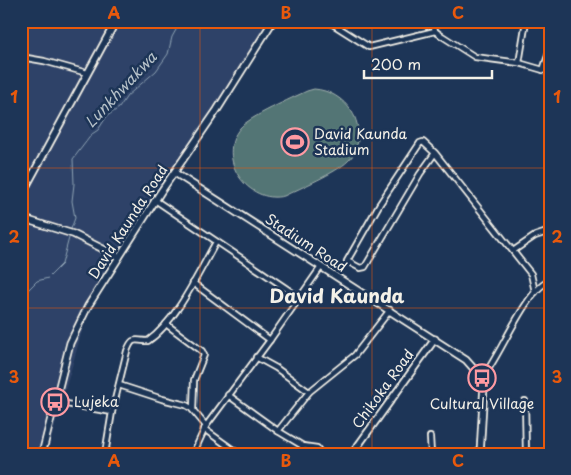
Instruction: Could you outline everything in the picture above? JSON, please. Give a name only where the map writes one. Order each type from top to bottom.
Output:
[{"type":"street","points":[[21,196],[116,21]]},
{"type":"street","name":"David Kaunda Road","points":[[42,454],[70,343],[76,328],[155,200],[175,174],[273,21]]},
{"type":"street","points":[[328,21],[370,46],[437,32]]},
{"type":"street","points":[[433,21],[437,32],[475,57],[519,63],[550,72]]},
{"type":"street","points":[[519,63],[526,21]]},
{"type":"street","points":[[543,70],[550,50]]},
{"type":"street","points":[[21,58],[44,61],[87,73]]},
{"type":"street","points":[[435,153],[420,174],[365,267],[360,268],[347,261],[378,205],[420,143],[425,143],[435,153],[531,274],[535,292]]},
{"type":"street","name":"Stadium Road","points":[[175,174],[435,339],[466,360],[482,378]]},
{"type":"street","points":[[155,200],[299,297]]},
{"type":"street","points":[[21,218],[73,234],[119,257]]},
{"type":"street","points":[[513,251],[535,236],[550,231]]},
{"type":"street","points":[[105,454],[112,412],[120,386],[127,350],[131,342],[135,340],[148,341],[166,324],[193,283],[216,242]]},
{"type":"street","points":[[193,454],[205,428],[270,340],[320,267]]},
{"type":"street","points":[[480,454],[484,397],[482,378],[494,362],[510,329],[535,292],[540,286],[550,281]]},
{"type":"street","points":[[193,283],[270,340]]},
{"type":"street","points":[[278,431],[308,392],[355,354],[390,310]]},
{"type":"street","points":[[166,324],[202,351],[204,355],[194,380],[193,410]]},
{"type":"street","name":"Chikoka Road","points":[[352,454],[435,339]]},
{"type":"street","points":[[256,357],[276,368],[308,392]]},
{"type":"street","points":[[120,386],[186,405],[193,410],[205,428],[239,454]]},
{"type":"street","points":[[228,395],[278,431],[303,446],[317,448],[321,454]]},
{"type":"street","points":[[525,401],[526,454]]},
{"type":"street","points":[[55,402],[112,412]]},
{"type":"street","points":[[430,437],[431,454]]},
{"type":"street","points":[[300,454],[303,446]]},
{"type":"shaded area","points":[[21,21],[270,21],[89,307],[47,454],[21,454]]},
{"type":"green space","name":"David Kaunda Stadium","points":[[314,89],[325,91],[335,96],[352,112],[357,124],[358,137],[352,156],[342,166],[284,196],[271,197],[258,193],[239,177],[233,165],[231,153],[233,140],[240,128],[261,113]]},
{"type":"waterway","name":"Lunkhwakwa","points":[[71,229],[75,218],[72,201],[74,184],[73,159],[92,134],[98,130],[107,116],[119,108],[127,96],[156,71],[168,54],[172,37],[181,21]]},
{"type":"waterway","name":"Lunkhwakwa","points":[[21,297],[37,281],[48,278],[62,264],[69,238]]},
{"type":"place","name":"David Kaunda Stadium","points":[[295,142]]},
{"type":"place","name":"Cultural Village","points":[[482,378]]},
{"type":"place","name":"Lujeka","points":[[55,402]]},
{"type":"district","name":"David Kaunda","points":[[337,296]]}]
